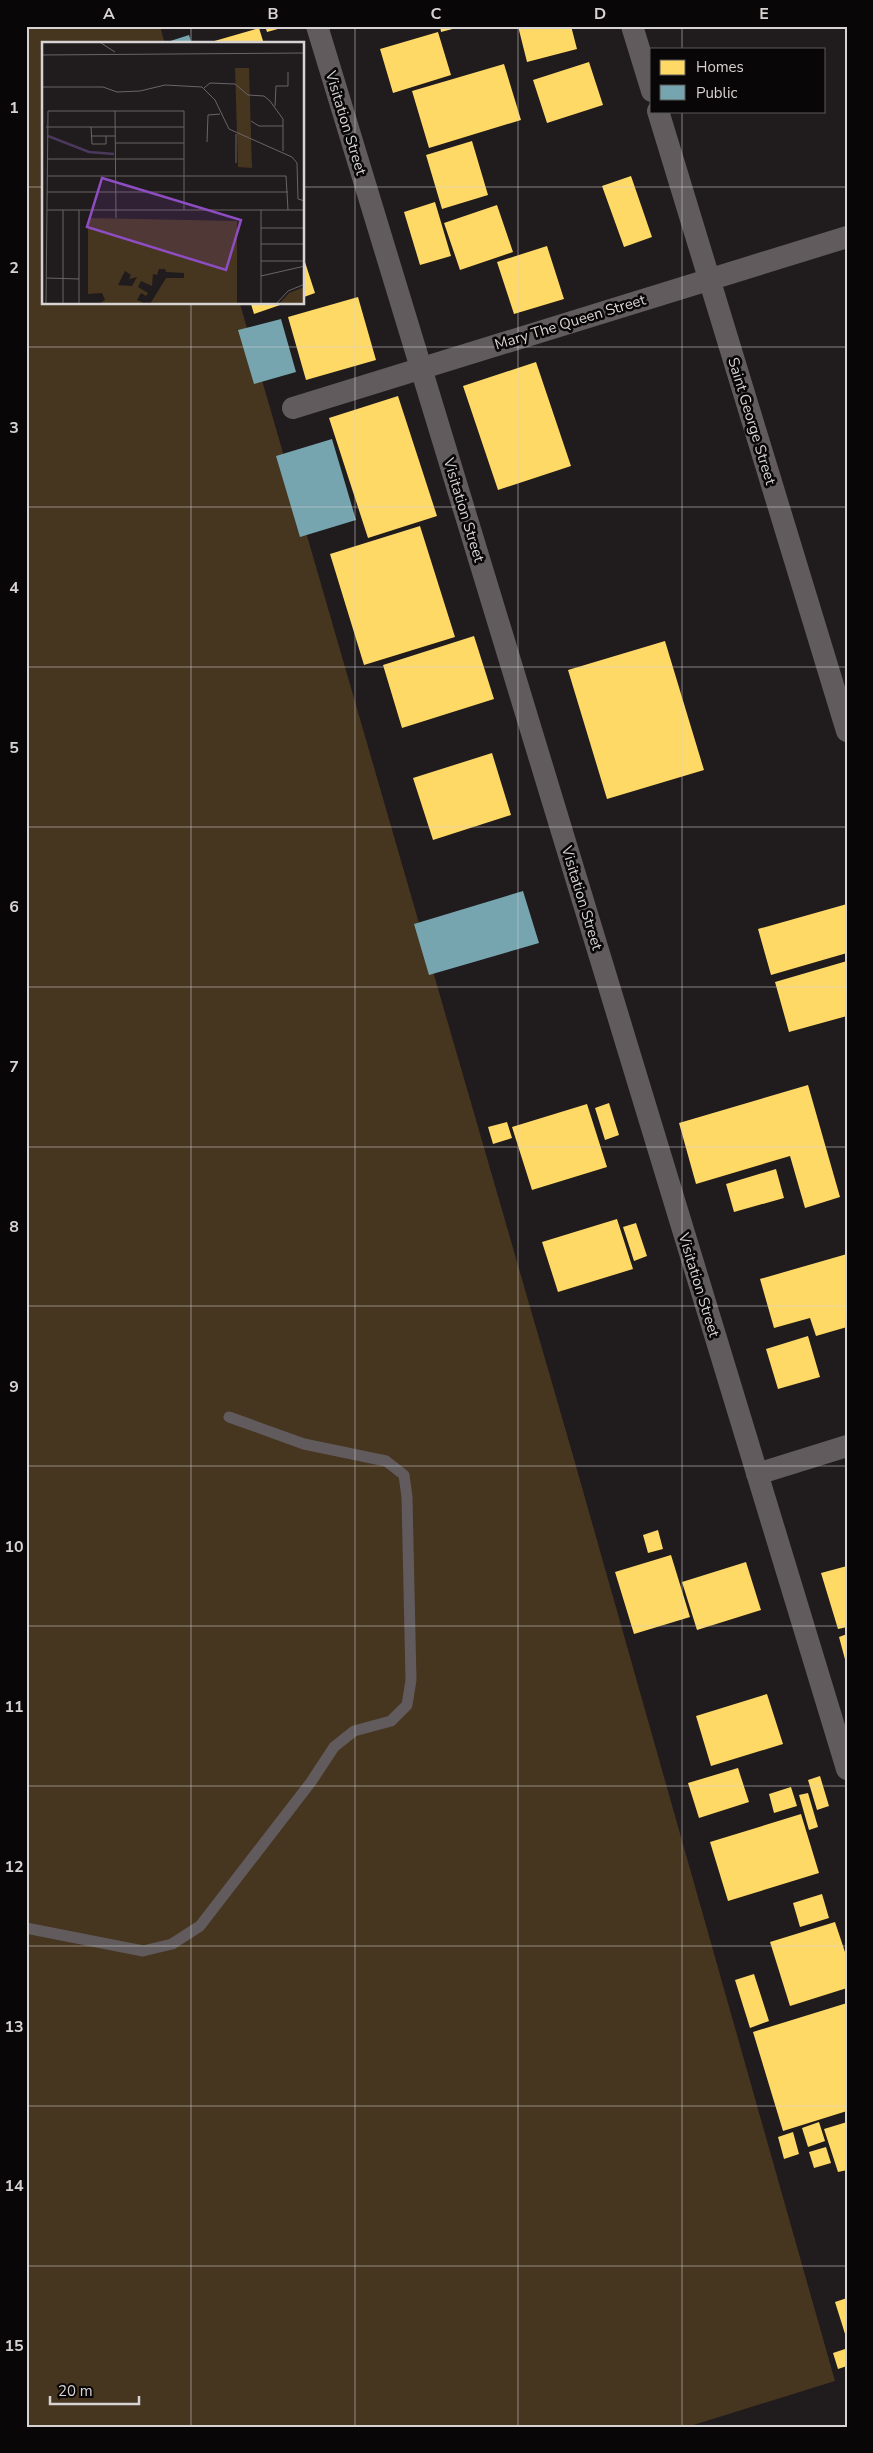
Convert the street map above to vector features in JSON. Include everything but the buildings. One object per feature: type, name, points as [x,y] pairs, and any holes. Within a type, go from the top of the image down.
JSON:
[{"type":"street","name":"Visitation Street","points":[[316,26],[847,1770]]},
{"type":"street","points":[[632,26],[650,84]]},
{"type":"street","name":"Saint George Street","points":[[658,112],[847,730]]},
{"type":"street","name":"Mary The Queen Street","points":[[293,408],[847,237]]},
{"type":"street","points":[[757,1474],[847,1446]]},
{"type":"lane","points":[[26,1928],[143,1951],[172,1944],[200,1926],[310,1782],[334,1747],[354,1731],[391,1721],[407,1705],[411,1680],[407,1497],[404,1476],[386,1461],[304,1444],[228,1417]]},
{"type":"shaded area","points":[[26,26],[160,26],[164,42],[42,42],[42,305],[240,305],[572,1452],[835,2381],[687,2427],[26,2427]]}]
